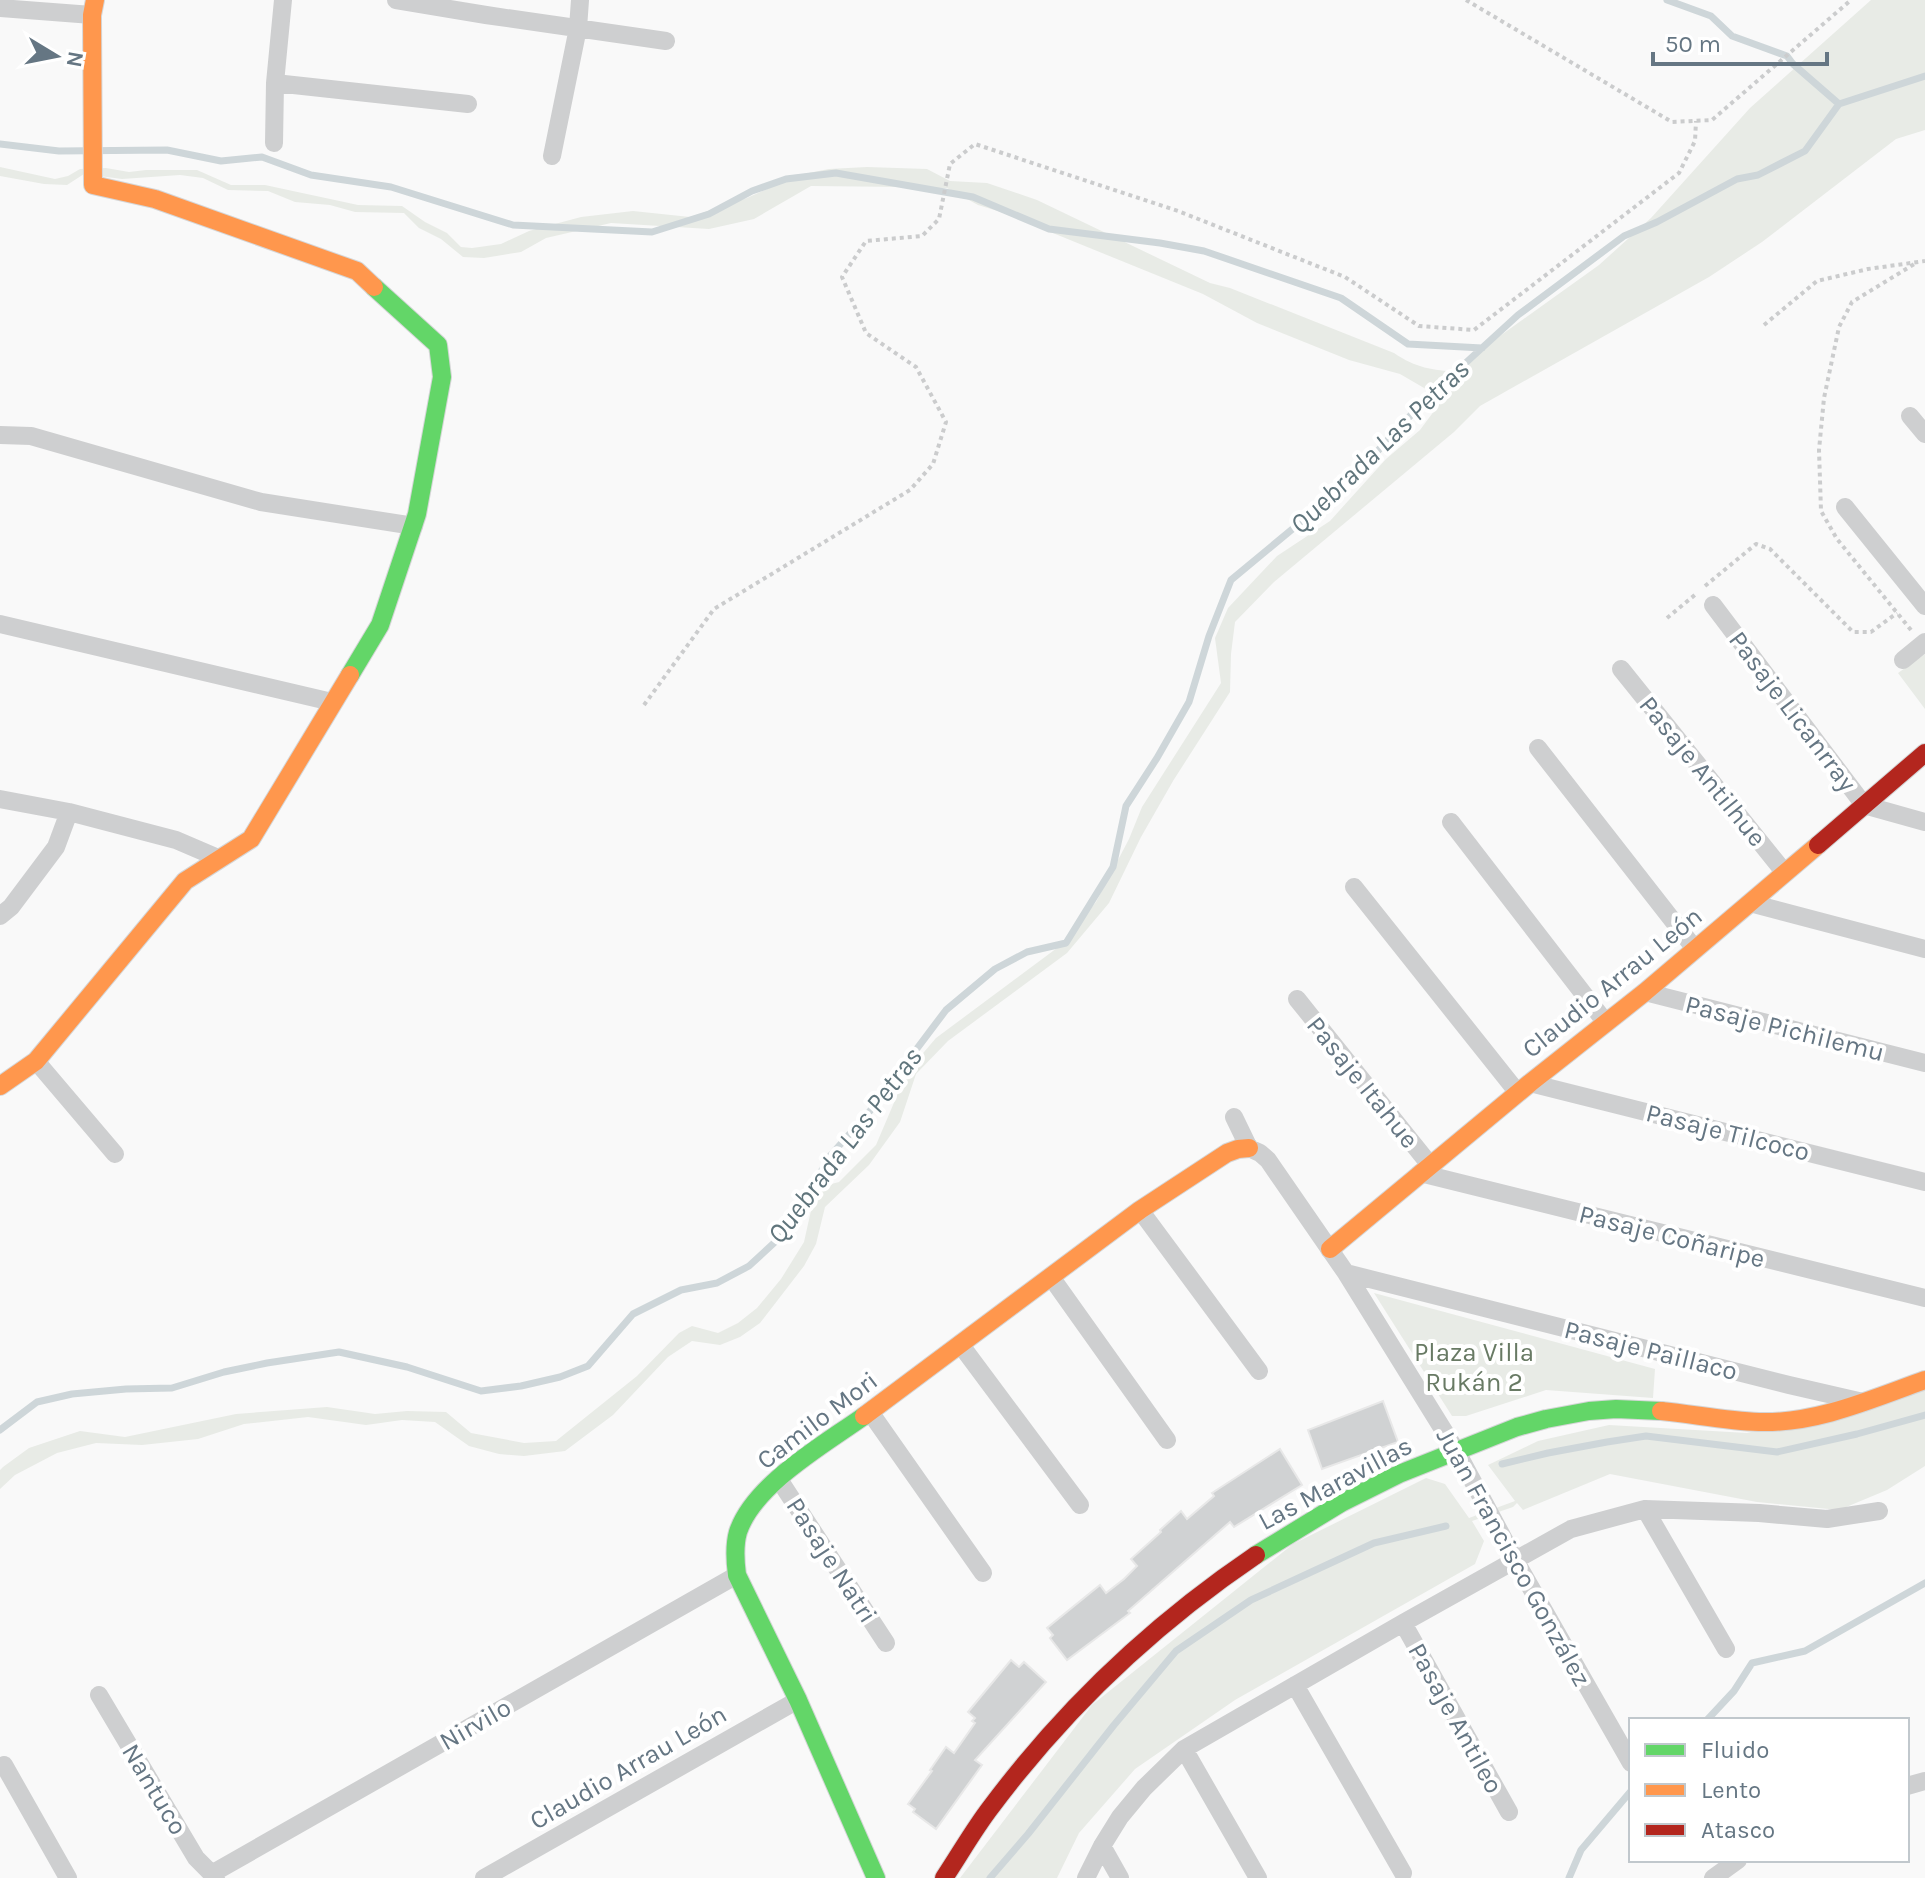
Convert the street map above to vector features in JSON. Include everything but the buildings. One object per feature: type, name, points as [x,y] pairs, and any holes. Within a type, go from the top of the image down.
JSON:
[{"type":"street","points":[[274,143],[275,83],[283,0]]},
{"type":"street","points":[[396,0],[666,41]]},
{"type":"street","points":[[552,156],[578,28],[580,0]]},
{"type":"street","points":[[0,8],[93,7],[93,185],[155,199],[357,271],[438,345],[442,377],[414,526],[380,625],[251,839],[185,881],[36,1061],[0,1086]]},
{"type":"street","points":[[275,83],[468,104]]},
{"type":"street","points":[[1910,416],[1925,434]]},
{"type":"street","points":[[0,435],[31,436],[261,502],[414,526]]},
{"type":"street","points":[[1845,507],[1925,606]]},
{"type":"street","name":"Pasaje Licanrray","points":[[1713,605],[1864,805],[1925,822]]},
{"type":"street","points":[[0,624],[332,702]]},
{"type":"street","points":[[1903,660],[1924,643]]},
{"type":"street","name":"Pasaje Antilhue","points":[[1621,669],[1785,873]]},
{"type":"street","points":[[1538,748],[1695,949]]},
{"type":"street","name":"Claudio Arrau León","points":[[1330,1249],[1645,992],[1925,753]]},
{"type":"street","points":[[0,799],[69,812],[176,840],[218,858]]},
{"type":"street","points":[[0,916],[11,907],[56,847],[69,812]]},
{"type":"street","points":[[1451,822],[1606,1023]]},
{"type":"street","points":[[1354,887],[1524,1088]]},
{"type":"street","points":[[1750,903],[1925,949]]},
{"type":"street","name":"Pasaje Pichilemu","points":[[1645,992],[1925,1063]]},
{"type":"street","name":"Pasaje Itahue","points":[[1297,999],[1425,1169]]},
{"type":"street","points":[[36,1061],[115,1154]]},
{"type":"street","name":"Pasaje Tilcoco","points":[[1524,1088],[1925,1182]]},
{"type":"street","name":"Juan Francisco González","points":[[1234,1117],[1249,1148],[1268,1160],[1346,1273],[1457,1452],[1629,1760]]},
{"type":"street","name":"Camilo Mori","points":[[876,1878],[798,1700],[737,1575],[734,1555],[738,1527],[778,1478],[1140,1210],[1227,1153],[1249,1148]]},
{"type":"street","name":"Pasaje Coñaripe","points":[[1425,1169],[1925,1298]]},
{"type":"street","points":[[1140,1210],[1259,1371]]},
{"type":"street","name":"Pasaje Paillaco","points":[[1346,1273],[1863,1402]]},
{"type":"street","points":[[1051,1277],[1167,1440]]},
{"type":"street","points":[[960,1344],[1080,1505]]},
{"type":"street","name":"Las Maravillas","points":[[944,1878],[991,1807],[1026,1762],[1104,1678],[1146,1639],[1240,1565],[1292,1532],[1400,1473],[1518,1426],[1598,1410],[1646,1409],[1765,1423],[1800,1419],[1863,1402],[1925,1380]]},
{"type":"street","points":[[870,1412],[983,1573]]},
{"type":"street","name":"Pasaje Natri","points":[[778,1478],[886,1643]]},
{"type":"street","points":[[1645,1509],[1726,1649]]},
{"type":"street","points":[[1086,1878],[1120,1817],[1184,1749],[1571,1529],[1645,1509],[1827,1519],[1879,1511]]},
{"type":"street","name":"Nirvilo","points":[[214,1876],[737,1575]]},
{"type":"street","name":"Pasaje Antileo","points":[[1403,1623],[1509,1812]]},
{"type":"street","points":[[1295,1685],[1403,1873]]},
{"type":"street","name":"Nantuco","points":[[99,1695],[196,1858],[214,1876]]},
{"type":"street","name":"Claudio Arrau León","points":[[484,1878],[798,1700]]},
{"type":"street","points":[[1184,1749],[1258,1878]]},
{"type":"street","points":[[4,1765],[68,1878]]},
{"type":"street","points":[[1102,1846],[1120,1878]]},
{"type":"street","points":[[1713,1878],[1735,1862]]},
{"type":"path","points":[[1466,0],[1672,122],[1712,120],[1851,0]]},
{"type":"path","points":[[644,705],[714,609],[910,490],[933,464],[946,422],[916,367],[866,333],[842,277],[866,241],[922,236],[939,219],[950,164],[975,144],[1178,211],[1345,277],[1419,326],[1474,330],[1679,173],[1695,141],[1696,121]]},
{"type":"path","points":[[1764,325],[1817,281],[1868,269],[1925,261]]},
{"type":"path","points":[[1916,263],[1852,302],[1839,327],[1824,398],[1819,450],[1821,511],[1837,539],[1924,643]]},
{"type":"path","points":[[1667,618],[1756,544],[1770,549],[1853,632],[1871,632],[1897,613]]},
{"type":"green space","points":[[1871,0],[1925,0],[1925,130],[1896,139],[1762,242],[1709,277],[1480,406],[1454,432],[1274,582],[1235,622],[1230,692],[1173,781],[1109,903],[1067,953],[948,1041],[916,1074],[900,1122],[869,1165],[825,1207],[816,1244],[804,1266],[760,1323],[740,1337],[720,1345],[692,1341],[668,1357],[613,1415],[565,1451],[524,1456],[499,1454],[469,1446],[435,1422],[402,1420],[366,1425],[308,1417],[244,1424],[198,1439],[142,1445],[96,1443],[57,1453],[15,1475],[0,1489],[0,1470],[29,1448],[80,1431],[125,1437],[236,1414],[327,1407],[375,1414],[446,1412],[471,1433],[524,1443],[556,1441],[637,1376],[679,1333],[692,1326],[718,1333],[738,1323],[757,1308],[781,1279],[804,1242],[816,1188],[839,1182],[876,1145],[907,1072],[936,1038],[1057,948],[1096,902],[1142,807],[1221,683],[1215,638],[1228,608],[1277,556],[1330,521],[1386,459],[1420,430],[1443,399],[1400,374],[1349,360],[1257,323],[1203,294],[978,205],[947,188],[811,186],[754,219],[709,229],[611,223],[546,238],[521,252],[484,258],[463,257],[441,239],[419,228],[404,213],[355,212],[330,205],[295,202],[268,191],[228,190],[203,178],[180,175],[122,179],[84,174],[67,185],[44,184],[0,176],[0,167],[55,179],[80,169],[106,168],[129,172],[197,170],[231,185],[265,185],[358,205],[402,206],[447,233],[461,247],[472,248],[501,244],[529,231],[581,217],[633,211],[690,217],[747,198],[798,175],[829,169],[927,169],[950,181],[987,183],[1037,200],[1210,283],[1230,288],[1417,365],[1458,372],[1497,338],[1599,265],[1651,218],[1750,108]]},
{"type":"green space","points":[[1925,654],[1925,709],[1898,673]]},
{"type":"green space","name":"Plaza Villa Rukán 2","points":[[1374,1293],[1655,1369],[1653,1398],[1546,1390],[1466,1416],[1452,1416]]},
{"type":"green space","points":[[1925,1390],[1925,1466],[1887,1490],[1839,1510],[1757,1502],[1610,1474],[1523,1510],[1517,1503],[1472,1521],[1484,1541],[1475,1564],[1235,1700],[1135,1769],[1079,1833],[1057,1878],[960,1878],[1092,1705],[1293,1544],[1426,1478],[1445,1484],[1469,1518],[1515,1501],[1488,1465],[1538,1441],[1609,1425],[1747,1433]]},
{"type":"waterway","points":[[1667,0],[1711,16],[1732,36],[1787,56],[1839,104]]},
{"type":"waterway","name":"Quebrada Las Petras","points":[[0,1430],[37,1402],[72,1394],[172,1388],[224,1372],[339,1352],[407,1367],[481,1391],[521,1386],[560,1377],[588,1366],[633,1314],[681,1290],[717,1283],[749,1266],[787,1231],[830,1156],[870,1111],[946,1010],[995,969],[1027,952],[1066,943],[1113,867],[1126,806],[1189,702],[1209,636],[1231,580],[1348,483],[1424,401],[1518,315],[1624,236],[1737,179],[1758,175],[1805,151],[1839,104],[1925,76]]},
{"type":"waterway","points":[[0,144],[59,151],[167,150],[221,161],[262,157],[311,175],[391,187],[513,225],[652,232],[709,214],[752,191],[786,179],[836,173],[973,197],[1049,229],[1204,251],[1341,298],[1408,344],[1482,348]]},
{"type":"waterway","points":[[1502,1464],[1646,1436],[1777,1452],[1925,1415]]},
{"type":"waterway","points":[[990,1878],[1176,1651],[1251,1600],[1374,1543],[1446,1526]]},
{"type":"waterway","points":[[1709,1718],[1734,1691],[1752,1663],[1805,1651],[1925,1583]]},
{"type":"waterway","points":[[1569,1878],[1581,1850],[1629,1793]]},
{"type":"traffic: fast","points":[[350,675],[380,625],[417,514],[442,377],[438,345],[374,287]]},
{"type":"traffic: fast","points":[[1256,1555],[1341,1503],[1399,1474],[1517,1427],[1589,1411],[1661,1411]]},
{"type":"traffic: fast","points":[[864,1416],[792,1466],[759,1498],[746,1514],[738,1532],[735,1558],[737,1575],[798,1700],[876,1878]]},
{"type":"traffic: slow","points":[[95,0],[92,15],[93,185],[155,199],[357,271],[374,287]]},
{"type":"traffic: slow","points":[[0,1086],[36,1061],[185,881],[251,839],[350,675]]},
{"type":"traffic: slow","points":[[1330,1249],[1645,992],[1818,845]]},
{"type":"traffic: slow","points":[[864,1416],[1140,1210],[1227,1153],[1249,1148]]},
{"type":"traffic: slow","points":[[1661,1411],[1780,1422],[1844,1409],[1925,1380]]},
{"type":"traffic: jam","points":[[1818,845],[1925,753]]},
{"type":"traffic: jam","points":[[944,1878],[991,1807],[1080,1702],[1147,1639],[1256,1555]]}]
